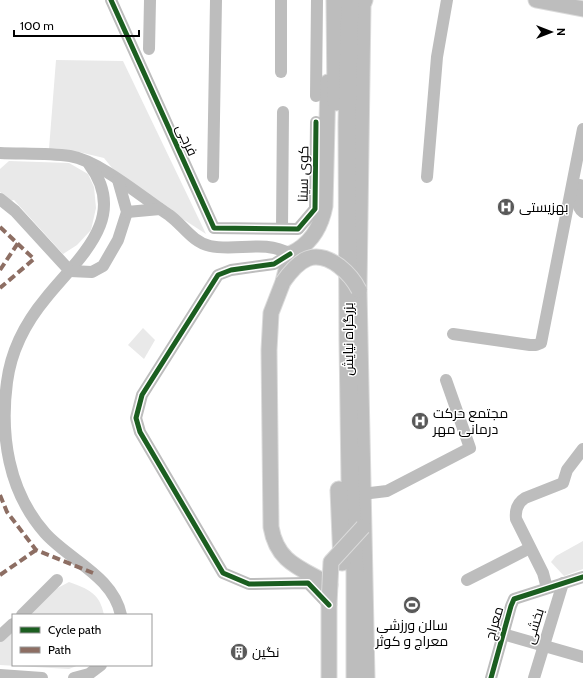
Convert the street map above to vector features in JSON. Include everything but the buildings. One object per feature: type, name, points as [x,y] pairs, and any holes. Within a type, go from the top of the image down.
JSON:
[{"type":"highway","name":"بزرگراه نیایش","points":[[335,0],[339,326],[338,480],[343,574],[343,678]]},
{"type":"highway","name":"بزرگراه نیایش","points":[[350,0],[347,123],[348,333],[355,678]]},
{"type":"main road","points":[[365,0],[363,5],[359,290],[362,494],[367,678]]},
{"type":"main road","points":[[536,0],[583,9]]},
{"type":"main road","points":[[330,585],[285,558],[274,542],[271,527],[269,350],[271,312],[283,282],[290,254],[300,250],[312,237],[323,220],[325,206],[329,40],[335,20]]},
{"type":"main road","points":[[283,282],[293,267],[307,259],[319,256],[330,260],[343,269],[354,280],[359,290]]},
{"type":"main road","points":[[329,678],[329,605],[331,562],[363,528]]},
{"type":"street","name":"فرجی","points":[[111,0],[214,228],[282,228]]},
{"type":"street","points":[[149,49],[150,0]]},
{"type":"street","points":[[214,177],[216,0]]},
{"type":"street","points":[[281,0],[281,72]]},
{"type":"street","points":[[316,96],[317,0]]},
{"type":"street","points":[[428,176],[437,64],[447,0]]},
{"type":"street","points":[[282,228],[283,112]]},
{"type":"street","name":"کوی سینا","points":[[282,228],[298,229],[315,209],[316,122]]},
{"type":"street","points":[[453,334],[530,345],[541,343],[583,129]]},
{"type":"street","points":[[0,153],[70,156],[87,161],[160,209],[196,240],[210,246],[279,248],[290,254],[274,264],[231,270],[218,275],[142,395],[136,418],[140,432],[224,572],[249,584],[308,583],[329,605]]},
{"type":"street","points":[[87,161],[97,175],[103,191],[104,208],[100,224],[93,240],[70,271],[46,298],[26,326],[20,338],[15,350],[7,380],[1,423],[13,480],[25,504],[45,533],[93,573],[114,595],[121,614]]},
{"type":"street","points":[[583,168],[577,198],[580,210],[583,212]]},
{"type":"street","points":[[1,202],[15,211],[70,271],[92,272],[104,266],[118,240],[127,212],[118,180]]},
{"type":"street","points":[[127,212],[160,209]]},
{"type":"street","points":[[362,494],[387,491],[470,448],[446,380]]},
{"type":"street","points":[[547,588],[543,574],[516,519],[516,507],[525,498],[563,483],[567,470],[583,449]]},
{"type":"street","points":[[467,580],[530,548]]},
{"type":"street","name":"معراج","points":[[491,678],[514,599],[583,577]]},
{"type":"street","points":[[23,614],[56,580]]},
{"type":"street","name":"بخشی","points":[[534,678],[563,583]]},
{"type":"street","points":[[0,636],[12,625]]},
{"type":"street","points":[[503,634],[583,657]]},
{"type":"street","points":[[74,678],[89,674],[99,666]]},
{"type":"street","points":[[0,675],[42,678]]},
{"type":"shaded area","points":[[56,60],[123,61],[206,234],[121,179],[104,158],[79,152],[49,149]]},
{"type":"shaded area","points":[[9,161],[69,163],[88,174],[94,187],[96,208],[91,230],[77,245],[63,254],[14,200],[10,201],[0,192],[0,169]]},
{"type":"shaded area","points":[[143,328],[155,340],[144,359],[128,345]]},
{"type":"shaded area","points":[[583,541],[583,569],[564,576],[551,562],[556,556]]},
{"type":"shaded area","points":[[69,582],[82,587],[96,597],[100,602],[104,614],[29,614],[52,591]]},
{"type":"shaded area","points":[[12,632],[12,666],[0,665],[0,642]]},
{"type":"shaded area","points":[[17,666],[76,666],[69,669]]},
{"type":"marked path","points":[[0,227],[34,259],[0,288]]},
{"type":"marked path","points":[[0,270],[18,243]]},
{"type":"marked path","points":[[0,495],[7,512],[36,550],[93,573]]},
{"type":"marked path","points":[[0,575],[36,550]]},
{"type":"cycle path","points":[[111,0],[214,228],[298,229],[315,209],[316,122]]},
{"type":"cycle path","points":[[290,254],[274,264],[231,270],[218,275],[142,395],[136,418],[140,432],[223,573],[249,584],[308,583],[329,605]]},
{"type":"cycle path","points":[[491,678],[514,599],[583,577]]},
{"type":"place","name":"بهزیستی","points":[[506,207]]},
{"type":"place","name":"مجتمع حرکت درمانی مهر","points":[[420,421]]},
{"type":"place","name":"سالن ورزشی معراج و کوثر","points":[[412,605]]},
{"type":"place","name":"نگین","points":[[239,652]]}]
